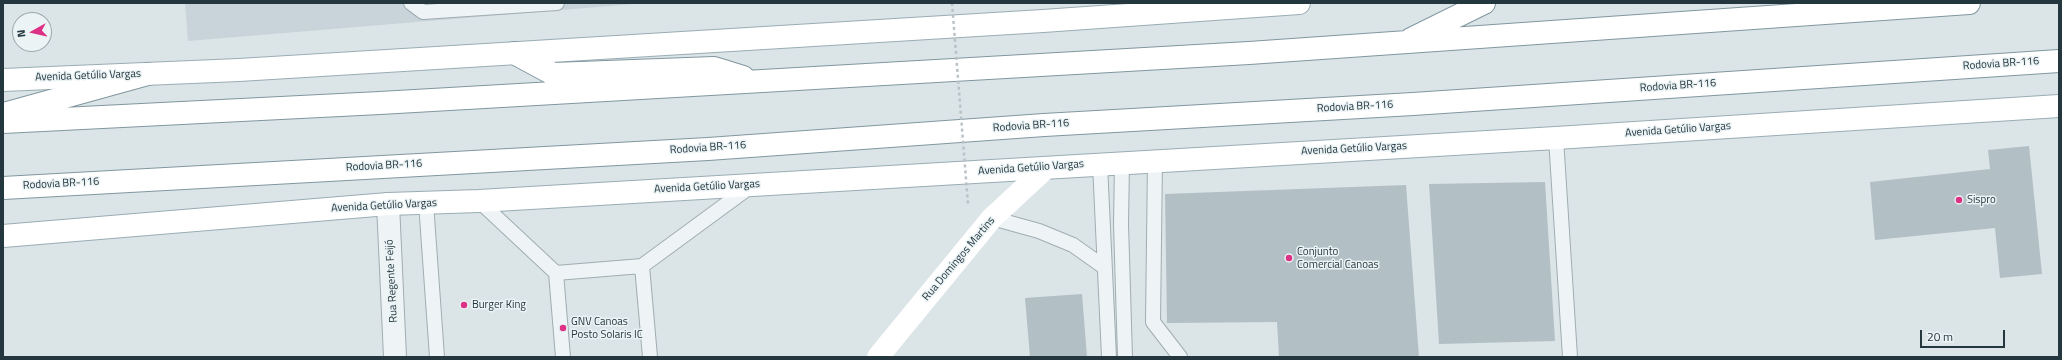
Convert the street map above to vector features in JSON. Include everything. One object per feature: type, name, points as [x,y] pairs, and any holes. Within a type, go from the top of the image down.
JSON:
[{"type":"main road","name":"Avenida Getúlio Vargas","points":[[3,80],[148,74],[514,53],[1043,21],[1299,3]]},
{"type":"main road","points":[[1403,44],[1484,3]]},
{"type":"main road","points":[[3,122],[760,82],[1403,44],[1970,3]]},
{"type":"main road","points":[[514,53],[553,74],[714,68],[760,82]]},
{"type":"main road","name":"Rodovia BR-116","points":[[3,188],[700,149],[1036,125],[1413,104],[2059,61]]},
{"type":"main road","points":[[3,114],[148,74]]},
{"type":"main road","name":"Avenida Getúlio Vargas","points":[[3,236],[388,204],[479,201],[1046,168],[1122,162],[1556,138],[2059,106]]},
{"type":"main road","name":"Rua Domingos Martins","points":[[878,357],[992,218],[1046,168]]},
{"type":"street","name":"Rua Regente Feijó","points":[[388,204],[395,357]]},
{"type":"lane","points":[[411,3],[423,12],[557,3]]},
{"type":"lane","points":[[1556,138],[1570,357]]},
{"type":"lane","points":[[1155,161],[1153,322],[1180,357]]},
{"type":"lane","points":[[1122,162],[1121,224],[1125,357]]},
{"type":"lane","points":[[1100,164],[1109,357]]},
{"type":"lane","points":[[556,274],[642,266],[753,185]]},
{"type":"lane","points":[[479,201],[556,274],[563,357]]},
{"type":"lane","points":[[426,203],[437,357]]},
{"type":"lane","points":[[992,218],[1073,244],[1104,267]]},
{"type":"lane","points":[[642,266],[650,357]]},
{"type":"path","points":[[952,3],[968,204]]},
{"type":"shaded area","points":[[185,3],[646,3],[188,41]]},
{"type":"building","points":[[2029,146],[2042,274],[2000,278],[1995,228],[1875,240],[1870,182],[1990,169],[1988,150]]},
{"type":"building","points":[[1545,182],[1555,341],[1439,344],[1429,184]]},
{"type":"building","name":"Conjunto Comercial Canoas","points":[[1406,185],[1419,357],[1279,357],[1277,322],[1167,323],[1165,194]]},
{"type":"building","points":[[1082,294],[1087,357],[1030,357],[1025,298]]},
{"type":"place","name":"Sispro","points":[[1959,200]]},
{"type":"place","name":"Conjunto Comercial Canoas","points":[[1289,258]]},
{"type":"place","name":"Burger King","points":[[464,305]]},
{"type":"place","name":"GNV Canoas Posto Solaris IC","points":[[563,328]]}]
